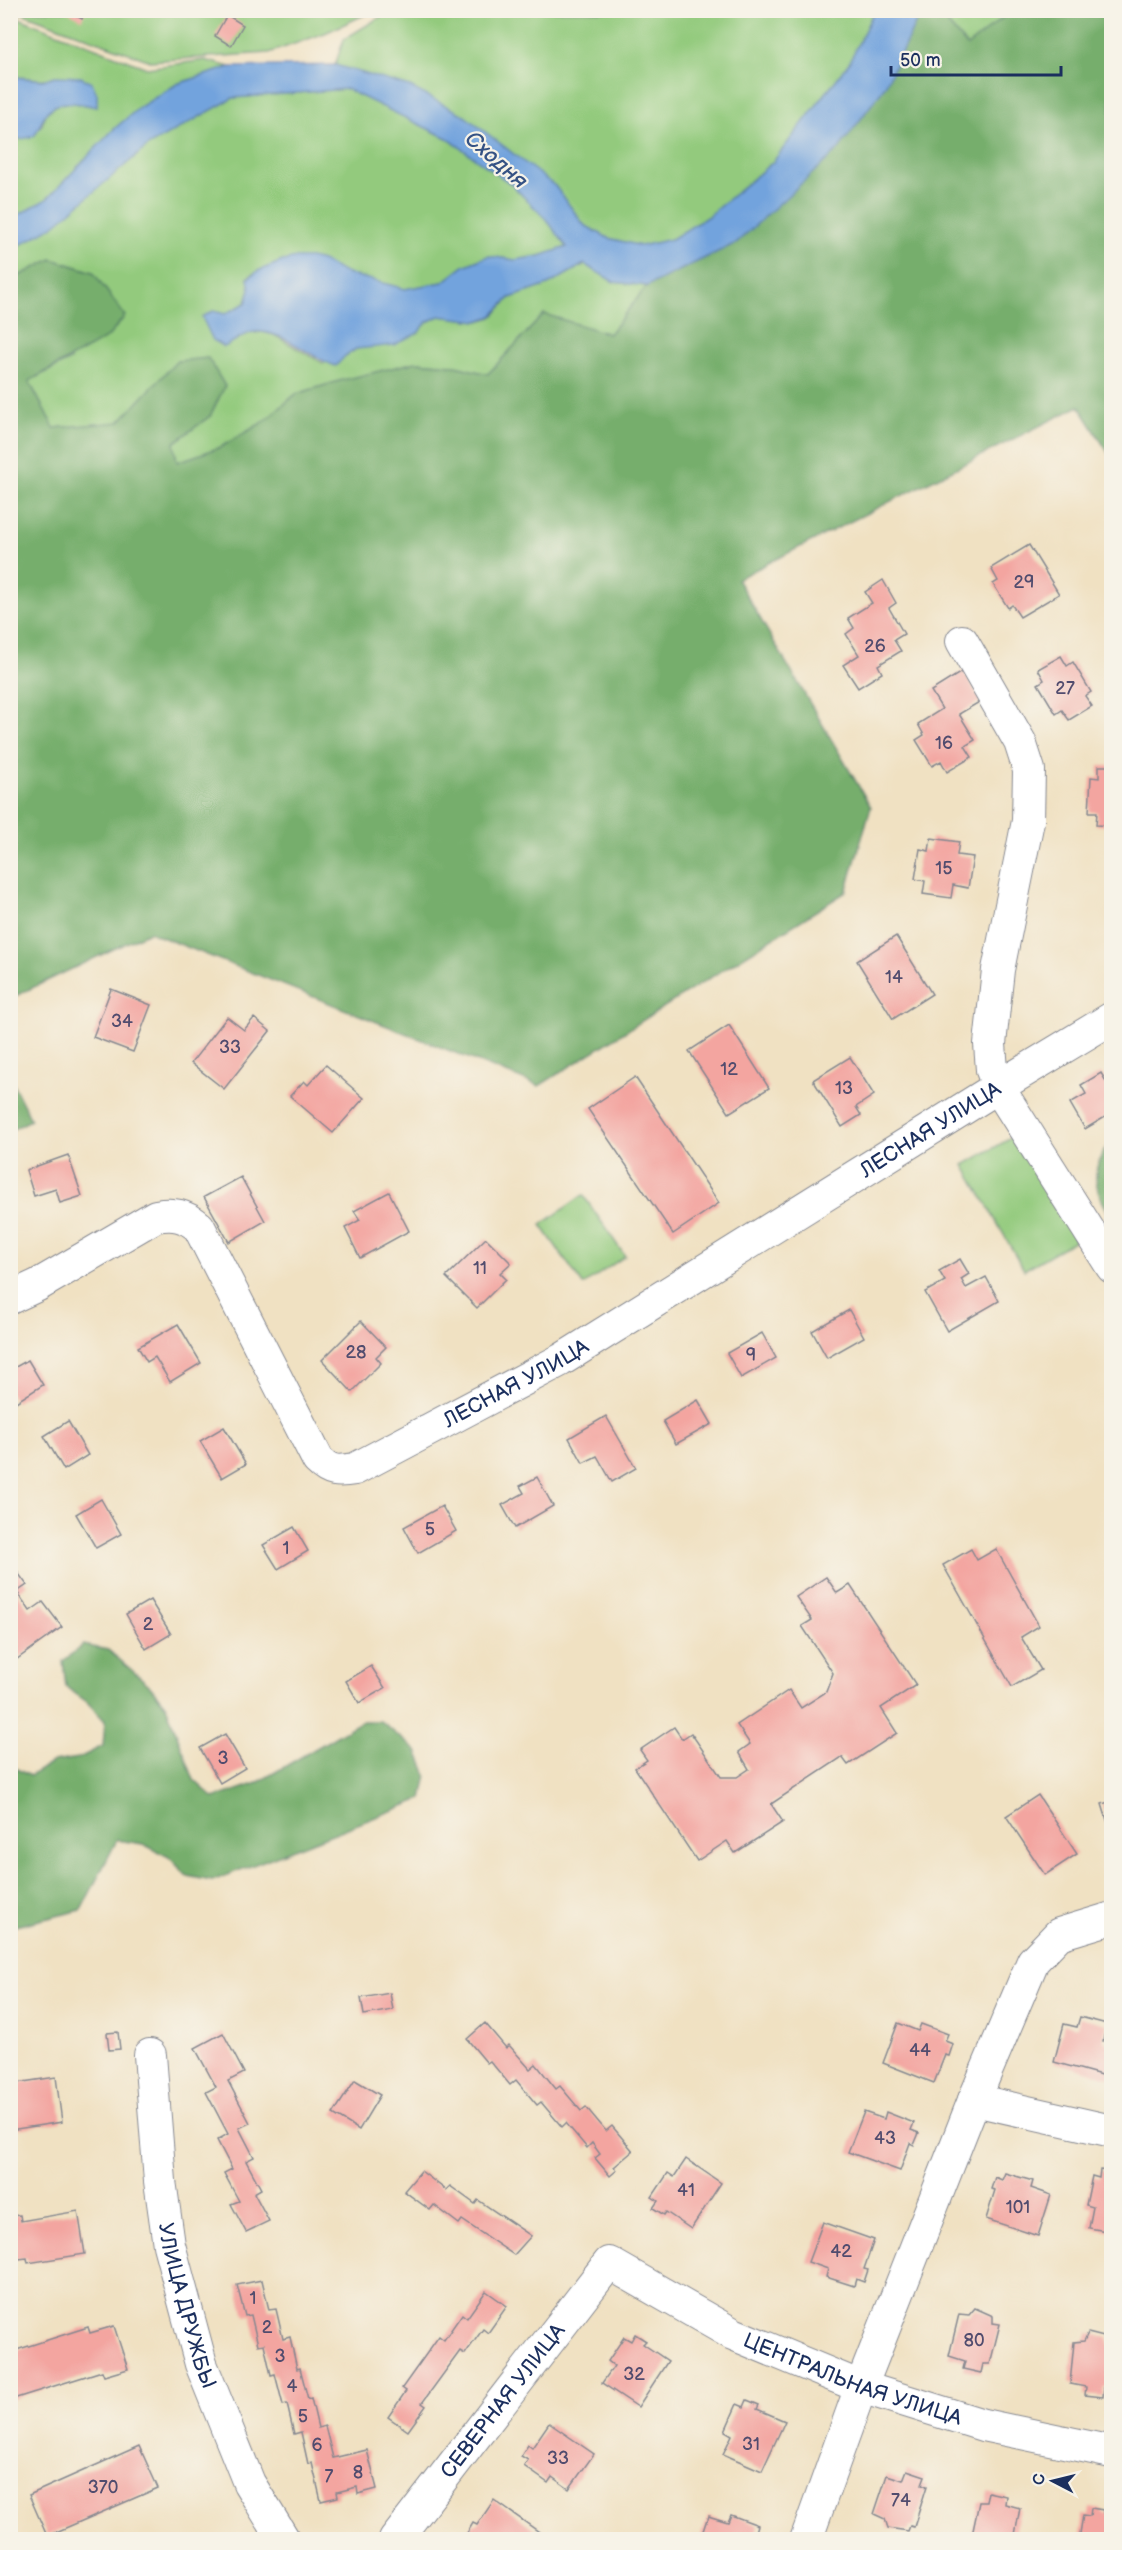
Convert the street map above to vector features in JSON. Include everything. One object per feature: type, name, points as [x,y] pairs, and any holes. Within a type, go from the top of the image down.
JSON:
[{"type":"street","points":[[962,641],[1020,742],[1029,770],[1028,821],[998,970],[990,1044],[992,1070],[998,1087],[1112,1267]]},
{"type":"street","name":"ЛЕСНАЯ УЛИЦА","points":[[10,1298],[38,1285],[156,1216],[168,1214],[190,1219],[199,1227],[318,1460],[328,1470],[341,1472],[355,1469],[561,1360],[1112,1018]]},
{"type":"street","points":[[806,2540],[861,2387],[974,2100],[1033,1961],[1059,1934],[1112,1918]]},
{"type":"street","name":"УЛИЦА ДРУЖБЫ","points":[[150,2055],[160,2181],[170,2245],[198,2353],[249,2482],[284,2540]]},
{"type":"street","points":[[974,2100],[1112,2131]]},
{"type":"street","name":"ЦЕНТРАЛЬНАЯ УЛИЦА","points":[[609,2263],[734,2334],[861,2387],[983,2425],[1112,2452]]},
{"type":"street","name":"СЕВЕРНАЯ УЛИЦА","points":[[395,2540],[609,2263]]},
{"type":"green space","points":[[16,11],[373,11],[325,33],[269,53],[150,61]]},
{"type":"green space","points":[[383,11],[874,11],[849,63],[773,162],[707,217],[672,239],[641,246],[608,238],[584,225],[555,186],[410,87],[335,65],[344,39],[382,16]]},
{"type":"green space","points":[[921,11],[950,11],[948,24],[967,46],[1011,11],[1111,11],[1111,457],[1079,406],[737,579],[871,807],[846,892],[539,1086],[149,932],[11,998],[11,280],[52,259],[93,272],[125,316],[108,337],[29,381],[54,428],[119,422],[177,361],[208,358],[225,386],[210,416],[174,443],[177,462],[221,447],[265,421],[296,394],[339,381],[416,362],[451,365],[488,374],[544,314],[609,334],[647,286],[736,243],[885,86]]},
{"type":"green space","points":[[950,11],[1011,11],[967,47],[948,24]]},
{"type":"green space","points":[[11,15],[147,68],[205,60],[230,67],[177,84],[140,107],[114,129],[47,199],[11,219],[10,138],[22,139],[42,125],[46,113],[57,105],[70,102],[97,107],[92,83],[79,78],[15,77],[11,80]]},
{"type":"green space","points":[[347,89],[447,138],[511,184],[547,220],[567,247],[540,256],[515,260],[488,256],[464,266],[443,282],[405,289],[345,273],[322,261],[310,258],[283,261],[248,277],[250,290],[246,303],[225,314],[213,311],[203,317],[213,340],[235,341],[247,334],[262,332],[274,335],[323,363],[345,356],[356,349],[418,333],[427,322],[440,316],[478,321],[492,317],[510,298],[548,285],[585,264],[614,282],[647,286],[609,334],[544,314],[488,374],[451,365],[416,362],[296,394],[265,421],[221,447],[177,463],[174,443],[210,416],[54,428],[29,381],[70,360],[93,272],[52,259],[11,280],[11,250],[52,227],[149,145],[233,98]]},
{"type":"green space","points":[[11,1080],[31,1120],[10,1130]]},
{"type":"green space","points":[[1016,1135],[1076,1240],[1024,1270],[964,1165]]},
{"type":"green space","points":[[1111,1142],[1111,1216],[1100,1197],[1096,1178],[1099,1160]]},
{"type":"green space","points":[[583,1195],[625,1256],[583,1285],[541,1225]]},
{"type":"green space","points":[[83,1645],[108,1650],[148,1684],[166,1706],[194,1780],[214,1798],[257,1783],[362,1721],[380,1721],[417,1751],[427,1775],[422,1799],[212,1881],[187,1876],[169,1857],[143,1844],[117,1840],[81,1910],[11,1927],[11,1766],[30,1776],[53,1762],[79,1758],[103,1746],[105,1721],[87,1702],[66,1687],[63,1661]]},
{"type":"water","name":"Сходня","points":[[874,11],[921,11],[885,86],[838,150],[736,243],[647,286],[614,282],[584,264],[548,285],[510,298],[492,316],[478,321],[439,316],[427,322],[418,333],[394,345],[356,349],[336,366],[271,334],[249,333],[224,347],[213,340],[202,317],[213,311],[225,314],[246,303],[250,290],[248,278],[258,271],[283,261],[310,258],[322,261],[345,273],[405,289],[443,282],[464,266],[488,256],[515,260],[540,256],[567,247],[547,220],[511,184],[447,138],[346,89],[233,98],[149,145],[52,227],[11,250],[11,219],[47,199],[114,129],[140,107],[177,84],[230,67],[335,65],[410,87],[462,114],[555,186],[584,225],[608,238],[641,246],[672,239],[707,217],[773,162],[849,63]]},
{"type":"water","points":[[55,76],[81,77],[92,83],[97,94],[97,107],[77,103],[58,104],[45,114],[34,136],[22,139],[11,138],[11,80],[15,77],[43,80]]},
{"type":"building","points":[[64,10],[86,10],[82,19]]},
{"type":"building","points":[[227,15],[243,25],[231,46],[215,36]]},
{"type":"building","points":[[1029,545],[1059,594],[1020,617],[1012,605],[1008,608],[993,584],[998,581],[991,568]]},
{"type":"building","points":[[883,580],[896,603],[889,608],[904,634],[894,640],[901,651],[878,665],[882,673],[858,688],[843,665],[859,655],[846,634],[854,628],[848,618],[872,603],[865,592]]},
{"type":"building","points":[[1061,656],[1067,666],[1073,662],[1091,692],[1085,696],[1092,706],[1069,720],[1062,710],[1056,714],[1038,684],[1044,680],[1038,669]]},
{"type":"building","points":[[963,671],[981,701],[959,714],[975,740],[965,746],[972,757],[947,772],[941,761],[932,766],[916,740],[924,735],[918,724],[942,709],[931,691]]},
{"type":"building","points":[[1099,766],[1112,766],[1112,826],[1096,825],[1097,812],[1089,812],[1091,777],[1099,778]]},
{"type":"building","points":[[931,838],[959,842],[957,855],[973,857],[968,888],[953,885],[951,898],[923,894],[925,881],[915,879],[920,849],[929,851]]},
{"type":"building","points":[[896,936],[932,994],[893,1019],[857,961]]},
{"type":"building","points":[[111,989],[151,1005],[133,1052],[93,1037]]},
{"type":"building","points":[[227,1017],[244,1030],[254,1018],[270,1031],[224,1089],[191,1063]]},
{"type":"building","points":[[729,1025],[769,1088],[729,1113],[689,1051]]},
{"type":"building","points":[[850,1057],[874,1095],[856,1107],[861,1115],[842,1127],[813,1080]]},
{"type":"building","points":[[326,1065],[364,1098],[333,1133],[290,1096],[304,1081],[308,1085]]},
{"type":"building","points":[[1101,1073],[1112,1091],[1112,1113],[1085,1129],[1070,1103],[1086,1094],[1081,1085]]},
{"type":"building","points":[[635,1077],[719,1203],[673,1234],[588,1109]]},
{"type":"building","points":[[68,1155],[82,1196],[60,1203],[56,1189],[34,1196],[26,1170]]},
{"type":"building","points":[[241,1177],[265,1221],[229,1242],[204,1197]]},
{"type":"building","points":[[389,1192],[409,1231],[360,1258],[345,1228],[360,1220],[354,1211]]},
{"type":"building","points":[[486,1238],[511,1263],[500,1273],[506,1279],[477,1308],[446,1277]]},
{"type":"building","points":[[960,1259],[969,1274],[961,1279],[966,1288],[986,1277],[999,1301],[947,1331],[925,1292],[945,1281],[939,1271]]},
{"type":"building","points":[[849,1310],[864,1337],[827,1358],[812,1331]]},
{"type":"building","points":[[361,1321],[386,1347],[376,1357],[381,1363],[352,1392],[322,1360]]},
{"type":"building","points":[[178,1324],[201,1363],[170,1382],[155,1357],[147,1362],[138,1347]]},
{"type":"building","points":[[762,1333],[776,1358],[741,1378],[727,1353]]},
{"type":"building","points":[[28,1360],[43,1385],[16,1402],[10,1393],[10,1370]]},
{"type":"building","points":[[698,1400],[712,1424],[676,1444],[663,1421]]},
{"type":"building","points":[[606,1416],[636,1468],[612,1482],[597,1456],[583,1463],[569,1438]]},
{"type":"building","points":[[68,1421],[88,1455],[64,1470],[44,1436]]},
{"type":"building","points":[[224,1427],[246,1464],[222,1478],[200,1441]]},
{"type":"building","points":[[537,1477],[553,1506],[515,1528],[502,1505],[524,1493],[520,1486]]},
{"type":"building","points":[[101,1499],[121,1534],[96,1548],[76,1514]]},
{"type":"building","points":[[442,1506],[456,1531],[418,1553],[404,1527]]},
{"type":"building","points":[[294,1527],[308,1551],[278,1569],[263,1545]]},
{"type":"building","points":[[971,1549],[977,1560],[996,1549],[1039,1626],[1021,1637],[1041,1670],[1012,1687],[943,1565]]},
{"type":"building","points":[[10,1562],[27,1585],[17,1592],[30,1611],[43,1602],[62,1627],[10,1664]]},
{"type":"building","points":[[826,1577],[837,1593],[850,1585],[916,1685],[881,1708],[897,1733],[848,1765],[842,1757],[771,1804],[783,1822],[735,1853],[727,1841],[697,1861],[635,1768],[647,1760],[640,1750],[674,1727],[682,1739],[691,1733],[721,1777],[737,1777],[749,1769],[739,1752],[750,1744],[737,1725],[789,1690],[801,1708],[826,1692],[833,1673],[802,1626],[812,1620],[796,1597]]},
{"type":"building","points":[[150,1600],[171,1634],[146,1649],[126,1614]]},
{"type":"building","points":[[371,1666],[385,1688],[359,1703],[346,1681]]},
{"type":"building","points":[[225,1734],[245,1768],[220,1783],[200,1748]]},
{"type":"building","points":[[1038,1795],[1077,1854],[1045,1875],[1006,1816]]},
{"type":"building","points":[[1112,1801],[1112,1833],[1111,1833],[1102,1804]]},
{"type":"building","points":[[390,1993],[393,2010],[364,2015],[361,1998]]},
{"type":"building","points":[[1080,2017],[1107,2024],[1103,2041],[1112,2044],[1112,2078],[1054,2062],[1064,2024],[1077,2027]]},
{"type":"building","points":[[485,2023],[506,2048],[509,2045],[530,2069],[536,2064],[556,2089],[560,2086],[581,2111],[586,2107],[606,2131],[612,2126],[633,2151],[614,2167],[617,2170],[610,2176],[595,2158],[600,2154],[592,2143],[587,2148],[566,2123],[562,2127],[541,2102],[537,2105],[516,2080],[510,2085],[467,2039]]},
{"type":"building","points":[[898,2023],[918,2031],[921,2024],[948,2034],[945,2041],[953,2044],[949,2056],[945,2055],[934,2083],[883,2063]]},
{"type":"building","points":[[118,2032],[120,2049],[109,2050],[107,2033]]},
{"type":"building","points":[[223,2033],[244,2073],[228,2081],[250,2123],[239,2128],[254,2157],[246,2161],[261,2189],[254,2193],[269,2221],[246,2232],[231,2204],[239,2201],[224,2173],[232,2169],[217,2140],[228,2134],[206,2092],[216,2087],[195,2048]]},
{"type":"building","points":[[56,2077],[62,2122],[10,2130],[10,2084]]},
{"type":"building","points":[[355,2080],[380,2095],[359,2130],[333,2114]]},
{"type":"building","points":[[864,2112],[884,2119],[886,2112],[914,2123],[911,2130],[919,2133],[914,2145],[910,2143],[900,2171],[848,2152]]},
{"type":"building","points":[[686,2159],[721,2183],[691,2229],[666,2212],[664,2215],[653,2208],[658,2201],[652,2197],[668,2173],[674,2177]]},
{"type":"building","points":[[1100,2170],[1112,2172],[1112,2232],[1089,2228],[1093,2207],[1086,2205],[1092,2176],[1099,2178]]},
{"type":"building","points":[[421,2171],[446,2190],[450,2186],[475,2204],[478,2200],[531,2236],[514,2255],[462,2220],[459,2224],[434,2205],[430,2210],[404,2191]]},
{"type":"building","points":[[1005,2173],[1033,2181],[1031,2188],[1051,2195],[1038,2236],[986,2219],[995,2190],[991,2189],[995,2177],[1002,2180]]},
{"type":"building","points":[[78,2211],[85,2254],[28,2263],[27,2258],[10,2260],[10,2216],[20,2215],[21,2221]]},
{"type":"building","points":[[823,2222],[874,2240],[864,2269],[868,2270],[864,2282],[856,2279],[854,2286],[826,2277],[828,2269],[808,2262]]},
{"type":"building","points":[[262,2280],[269,2310],[276,2309],[283,2339],[290,2337],[297,2369],[300,2368],[308,2399],[311,2398],[318,2428],[325,2426],[333,2458],[367,2450],[377,2489],[358,2494],[357,2487],[337,2492],[338,2497],[321,2501],[312,2463],[308,2464],[301,2432],[294,2434],[287,2404],[283,2405],[275,2374],[271,2375],[264,2344],[258,2345],[251,2315],[245,2316],[237,2285]]},
{"type":"building","points":[[486,2291],[507,2306],[488,2333],[483,2329],[465,2354],[460,2351],[422,2403],[426,2406],[408,2431],[388,2417],[406,2391],[402,2388],[439,2336],[444,2340],[462,2314],[467,2318]]},
{"type":"building","points":[[975,2308],[993,2316],[993,2323],[1000,2324],[990,2364],[983,2364],[981,2373],[963,2369],[965,2361],[949,2356],[959,2314],[969,2315]]},
{"type":"building","points":[[114,2326],[128,2369],[104,2376],[102,2371],[10,2400],[10,2352],[88,2327],[90,2333]]},
{"type":"building","points":[[1088,2333],[1108,2338],[1109,2345],[1112,2345],[1112,2387],[1104,2387],[1103,2397],[1085,2395],[1086,2387],[1070,2384],[1074,2342],[1084,2341]]},
{"type":"building","points":[[635,2334],[646,2341],[643,2344],[668,2361],[638,2407],[602,2383],[614,2366],[608,2361],[624,2337],[631,2341]]},
{"type":"building","points":[[747,2400],[759,2405],[757,2409],[785,2421],[762,2471],[723,2454],[732,2435],[725,2431],[737,2404],[744,2407]]},
{"type":"building","points":[[549,2423],[594,2454],[569,2489],[552,2477],[548,2483],[524,2466],[528,2460],[521,2456],[528,2445],[532,2448]]},
{"type":"building","points":[[139,2446],[158,2488],[47,2536],[29,2495]]},
{"type":"building","points":[[907,2470],[925,2476],[922,2484],[927,2486],[914,2527],[910,2526],[908,2531],[888,2528],[885,2519],[874,2514],[887,2475],[903,2480]]},
{"type":"building","points":[[988,2492],[1006,2496],[1005,2504],[1020,2508],[1014,2540],[971,2540],[979,2502],[986,2502]]},
{"type":"building","points":[[494,2500],[539,2532],[533,2540],[472,2540],[473,2538],[467,2533],[473,2523],[477,2525]]},
{"type":"building","points":[[1091,2508],[1112,2514],[1112,2540],[1079,2540],[1083,2515],[1090,2516]]},
{"type":"building","points":[[731,2515],[758,2525],[756,2532],[764,2535],[762,2540],[700,2540],[708,2516],[728,2522]]}]
